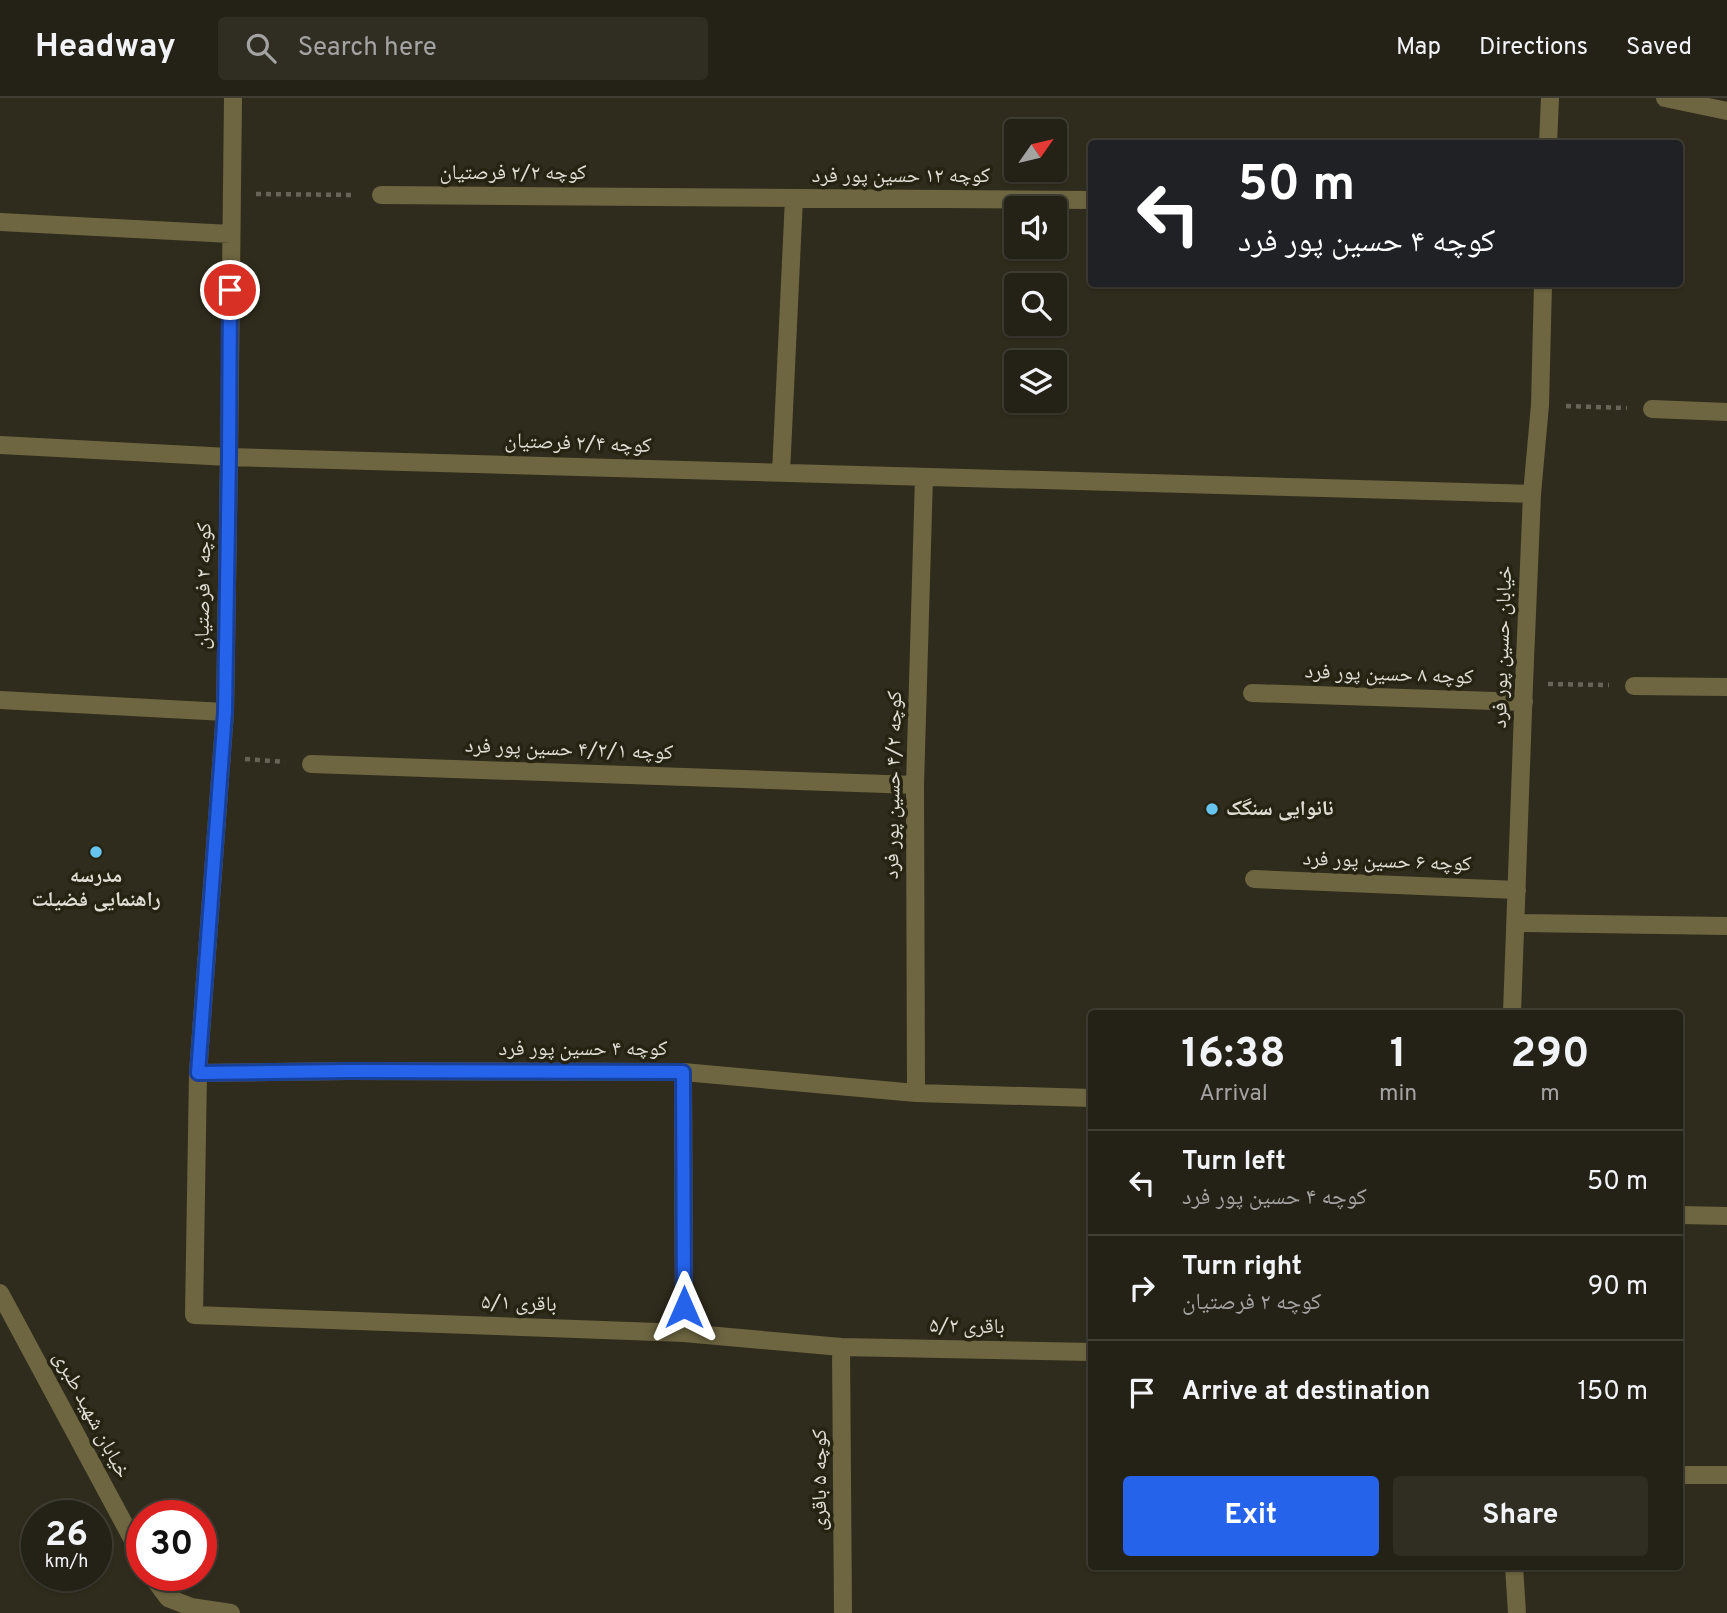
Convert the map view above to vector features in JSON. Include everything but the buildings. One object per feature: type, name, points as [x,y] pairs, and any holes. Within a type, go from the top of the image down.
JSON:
[{"type":"street","name":"کوچه ۲ فرصتیان","points":[[194,1315],[198,1073],[225,712],[233,98]]},
{"type":"street","points":[[1548,140],[1550,98]]},
{"type":"street","points":[[1665,98],[1727,111]]},
{"type":"street","name":"کوچه ۲/۲ فرصتیان","points":[[381,195],[794,198]]},
{"type":"street","points":[[781,473],[794,198]]},
{"type":"street","name":"کوچه ۱۲ حسین پور فرد","points":[[794,198],[1088,200]]},
{"type":"street","points":[[0,222],[231,234]]},
{"type":"street","name":"خیابان حسین پور فرد","points":[[1512,1010],[1532,494],[1540,405],[1543,287]]},
{"type":"street","points":[[1652,410],[1727,412]]},
{"type":"street","name":"کوچه ۲/۴ فرصتیان","points":[[0,445],[229,457],[1532,494]]},
{"type":"street","name":"کوچه ۴/۲ حسین پور فرد","points":[[916,1093],[915,785],[925,477]]},
{"type":"street","points":[[1634,686],[1727,687]]},
{"type":"street","name":"کوچه ۸ حسین پور فرد","points":[[1252,693],[1524,693]]},
{"type":"street","points":[[0,700],[225,712]]},
{"type":"street","name":"کوچه ۴/۲/۱ حسین پور فرد","points":[[311,764],[915,785]]},
{"type":"street","name":"کوچه ۶ حسین پور فرد","points":[[1254,879],[1517,890]]},
{"type":"street","points":[[1517,922],[1727,926]]},
{"type":"street","points":[[683,1072],[684,1333]]},
{"type":"street","name":"کوچه ۴ حسین پور فرد","points":[[198,1073],[683,1072],[916,1093],[1088,1098]]},
{"type":"street","points":[[1683,1215],[1727,1216]]},
{"type":"street","name":"خیابان شهید طبری","points":[[0,1293],[126,1527]]},
{"type":"street","name":"باقری ۵/۱","points":[[194,1315],[684,1333],[842,1347]]},
{"type":"street","name":"باقری ۵/۲","points":[[842,1347],[1088,1352]]},
{"type":"street","name":"کوچه ۵ باقری","points":[[842,1347],[843,1613]]},
{"type":"street","points":[[1683,1475],[1727,1475]]},
{"type":"street","points":[[1514,1570],[1517,1613]]},
{"type":"street","points":[[163,1591],[168,1598],[191,1607],[231,1613]]},
{"type":"path","points":[[232,194],[381,195]]},
{"type":"path","points":[[1540,405],[1652,410]]},
{"type":"path","points":[[1524,693],[1634,686]]},
{"type":"path","points":[[221,758],[311,764]]},
{"type":"place","name":"نانوایی سنگک","points":[[1212,809]]},
{"type":"place","name":"مدرسه راهنمایی فضیلت","points":[[96,852]]},
{"type":"route","points":[[230,290],[225,712],[198,1073],[683,1072],[684,1307]]}]
